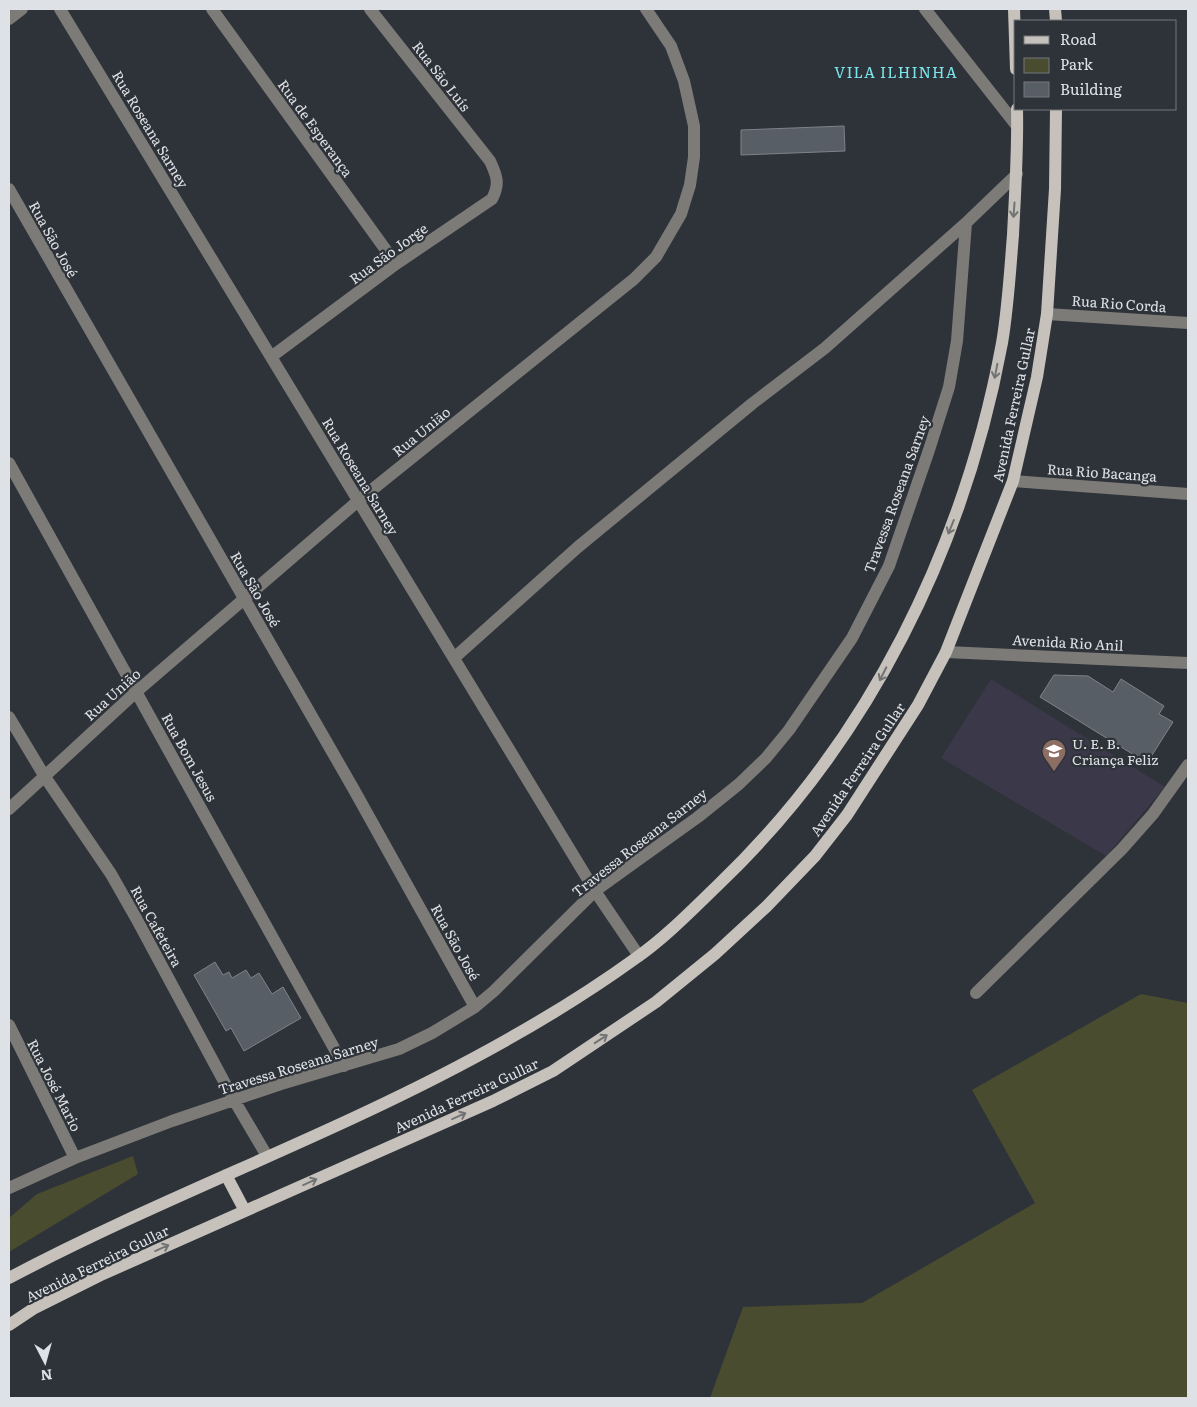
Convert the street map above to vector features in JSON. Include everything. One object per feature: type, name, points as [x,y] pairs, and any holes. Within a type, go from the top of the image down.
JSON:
[{"type":"main road","name":"Avenida Ferreira Gullar","points":[[9,1278],[70,1246],[385,1104],[474,1058],[566,1005],[640,956],[694,908],[783,817],[841,740],[879,681],[923,596],[953,523],[980,441],[1002,338],[1010,281],[1017,174],[1017,110]]},
{"type":"main road","name":"Avenida Ferreira Gullar","points":[[9,1325],[42,1304],[103,1274],[493,1101],[553,1071],[664,996],[723,947],[766,907],[815,856],[847,815],[918,706],[946,652],[1013,481],[1037,377],[1047,314],[1055,189],[1056,110]]},
{"type":"main road","points":[[226,1175],[245,1211]]},
{"type":"street","points":[[9,19],[22,9]]},
{"type":"street","name":"Rua Roseana Sarney","points":[[60,9],[595,891],[640,956]]},
{"type":"street","name":"Rua de Esperança","points":[[212,9],[396,264]]},
{"type":"street","name":"Rua São Luís","points":[[370,9],[490,161]]},
{"type":"street","name":"Rua União","points":[[9,809],[136,692],[244,598],[358,501],[634,280],[656,257],[681,214],[690,185],[694,158],[694,126],[684,80],[672,46],[646,9]]},
{"type":"street","points":[[925,9],[1017,126]]},
{"type":"street","name":"Rua São Jorge","points":[[271,358],[396,264],[492,199],[498,184],[497,176],[490,161]]},
{"type":"street","points":[[454,658],[578,547],[753,403],[825,348],[966,224],[1017,174]]},
{"type":"street","name":"Rua São José","points":[[9,189],[353,788],[475,1007]]},
{"type":"street","name":"Travessa Roseana Sarney","points":[[9,1188],[75,1158],[172,1120],[412,1044],[475,1007],[494,991],[595,891],[698,817],[739,784],[766,758],[789,730],[852,638],[889,566],[929,450],[948,387],[957,342],[966,224]]},
{"type":"street","name":"Rua Rio Corda","points":[[1047,314],[1188,323]]},
{"type":"street","name":"Rua Bom Jesus","points":[[9,463],[344,1066]]},
{"type":"street","name":"Rua Rio Bacanga","points":[[1013,481],[1188,494]]},
{"type":"street","name":"Avenida Rio Anil","points":[[946,652],[1188,663]]},
{"type":"street","name":"Rua Cafeteira","points":[[9,717],[45,777],[115,881],[234,1100],[267,1156]]},
{"type":"street","points":[[976,994],[1122,848],[1153,814],[1188,765]]},
{"type":"street","name":"Rua José Mario","points":[[9,1025],[75,1158]]},
{"type":"shaded area","name":"U. E. B. Criança Feliz","points":[[991,679],[1165,787],[1106,856],[941,758]]},
{"type":"green space","points":[[1141,994],[1188,1003],[1188,1398],[710,1398],[743,1307],[862,1303],[1035,1203],[972,1090]]},
{"type":"green space","points":[[133,1156],[138,1174],[9,1252],[9,1218],[37,1194]]},
{"type":"building","points":[[844,126],[845,151],[741,155],[741,130]]},
{"type":"building","points":[[1054,675],[1088,676],[1113,692],[1121,679],[1164,706],[1159,714],[1173,722],[1147,763],[1040,697]]},
{"type":"building","points":[[215,962],[223,975],[229,972],[232,978],[246,970],[251,978],[259,973],[272,994],[283,987],[301,1018],[244,1051],[231,1028],[226,1031],[194,975]]},
{"type":"place","name":"U. E. B. Criança Feliz","points":[[1054,772]]},
{"type":"district","name":"VILA ILHINHA","points":[[896,71]]}]
